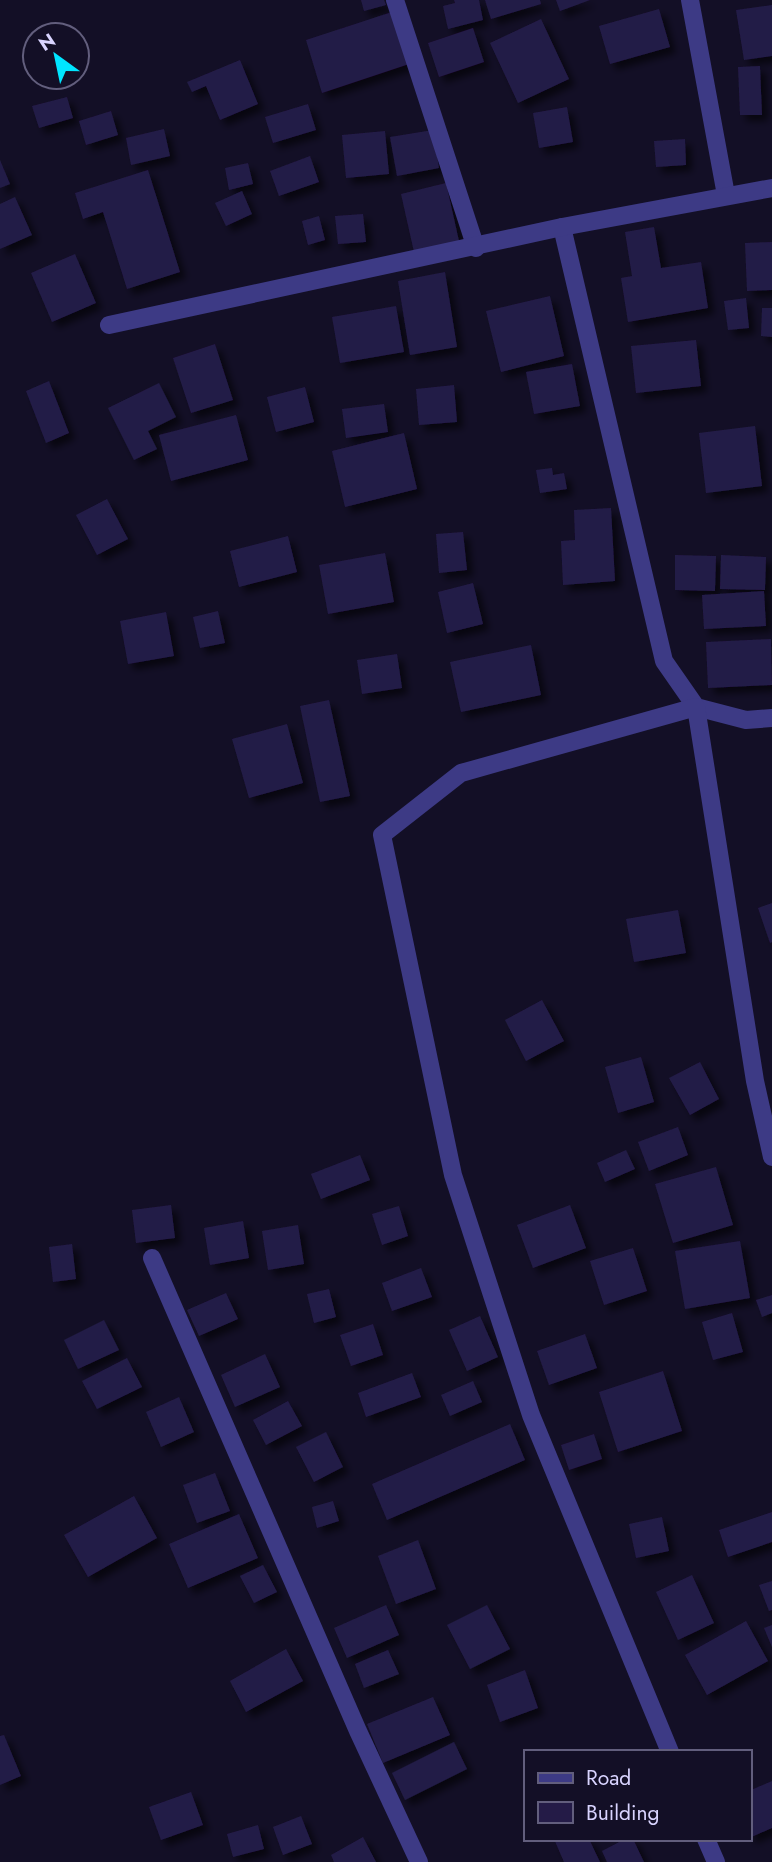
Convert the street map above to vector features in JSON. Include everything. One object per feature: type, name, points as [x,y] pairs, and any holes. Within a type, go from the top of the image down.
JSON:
[{"type":"street","points":[[395,0],[476,248]]},
{"type":"street","points":[[690,0],[726,195]]},
{"type":"street","points":[[109,325],[476,248],[562,227],[772,188]]},
{"type":"street","points":[[562,227],[664,661],[696,707],[755,1081],[772,1157]]},
{"type":"street","points":[[669,1750],[531,1415],[453,1175],[382,835],[461,773],[696,707],[746,720],[772,718]]},
{"type":"street","points":[[152,1258],[358,1731],[419,1862]]},
{"type":"street","points":[[707,1841],[716,1862]]},
{"type":"building","points":[[361,0],[384,0],[386,5],[364,11]]},
{"type":"building","points":[[454,0],[479,0],[483,20],[448,29],[443,6],[455,3]]},
{"type":"building","points":[[485,0],[540,0],[541,4],[491,19]]},
{"type":"building","points":[[556,0],[590,0],[560,11]]},
{"type":"building","points":[[772,5],[772,56],[744,60],[736,10]]},
{"type":"building","points":[[659,9],[670,47],[610,64],[599,26]]},
{"type":"building","points":[[392,12],[409,64],[322,93],[306,40]]},
{"type":"building","points":[[541,19],[569,79],[518,103],[490,43]]},
{"type":"building","points":[[473,28],[484,62],[439,77],[428,43]]},
{"type":"building","points":[[240,60],[258,104],[220,120],[206,86],[192,92],[187,82]]},
{"type":"building","points":[[760,66],[762,115],[740,115],[738,67]]},
{"type":"building","points":[[67,97],[73,118],[39,128],[32,106]]},
{"type":"building","points":[[308,104],[316,130],[273,143],[265,117]]},
{"type":"building","points":[[567,107],[573,142],[539,148],[533,113]]},
{"type":"building","points":[[111,111],[118,135],[86,145],[79,121]]},
{"type":"building","points":[[164,129],[170,156],[131,165],[126,138]]},
{"type":"building","points":[[433,130],[439,168],[397,176],[390,137]]},
{"type":"building","points":[[385,131],[389,174],[346,178],[342,135]]},
{"type":"building","points":[[685,139],[686,165],[656,167],[654,141]]},
{"type":"building","points":[[310,156],[319,182],[279,196],[270,171]]},
{"type":"building","points":[[0,160],[10,184],[0,188]]},
{"type":"building","points":[[248,163],[253,184],[229,190],[225,168]]},
{"type":"building","points":[[148,170],[180,272],[127,289],[103,212],[83,219],[75,193]]},
{"type":"building","points":[[446,183],[459,241],[414,252],[401,194]]},
{"type":"building","points":[[242,191],[252,214],[226,226],[215,203]]},
{"type":"building","points":[[15,197],[32,235],[0,249],[0,204]]},
{"type":"building","points":[[363,214],[366,242],[338,244],[335,216]]},
{"type":"building","points":[[319,216],[325,240],[308,245],[302,221]]},
{"type":"building","points":[[654,227],[661,268],[701,262],[708,308],[628,322],[621,278],[632,276],[625,232]]},
{"type":"building","points":[[772,242],[772,290],[747,291],[745,243]]},
{"type":"building","points":[[75,254],[96,303],[52,322],[31,273]]},
{"type":"building","points":[[445,272],[457,347],[410,355],[398,281]]},
{"type":"building","points":[[550,296],[564,356],[501,372],[486,311]]},
{"type":"building","points":[[746,298],[749,328],[728,330],[724,301]]},
{"type":"building","points":[[396,306],[404,352],[340,363],[332,317]]},
{"type":"building","points":[[762,308],[772,308],[772,337],[761,336]]},
{"type":"building","points":[[696,340],[701,386],[636,393],[631,346]]},
{"type":"building","points":[[215,344],[233,400],[191,413],[173,358]]},
{"type":"building","points":[[572,364],[580,406],[534,414],[526,372]]},
{"type":"building","points":[[49,381],[69,433],[46,443],[26,391]]},
{"type":"building","points":[[159,383],[176,417],[148,431],[157,449],[134,460],[108,408]]},
{"type":"building","points":[[454,385],[457,422],[419,425],[416,389]]},
{"type":"building","points":[[305,387],[314,422],[276,432],[267,397]]},
{"type":"building","points":[[384,404],[388,432],[346,438],[342,409]]},
{"type":"building","points":[[236,415],[248,460],[171,481],[159,435]]},
{"type":"building","points":[[755,426],[762,486],[706,493],[699,433]]},
{"type":"building","points":[[404,433],[417,489],[345,507],[332,451]]},
{"type":"building","points":[[552,468],[553,475],[564,473],[567,489],[540,493],[536,470]]},
{"type":"building","points":[[107,499],[128,539],[97,555],[76,515]]},
{"type":"building","points":[[611,508],[615,581],[563,585],[561,541],[575,540],[574,510]]},
{"type":"building","points":[[463,532],[467,570],[439,573],[436,534]]},
{"type":"building","points":[[288,536],[297,572],[239,587],[230,551]]},
{"type":"building","points":[[385,553],[394,602],[328,614],[319,565]]},
{"type":"building","points":[[675,555],[716,556],[715,591],[675,590]]},
{"type":"building","points":[[721,555],[766,557],[765,590],[720,589]]},
{"type":"building","points":[[473,583],[483,624],[447,633],[438,592]]},
{"type":"building","points":[[764,591],[766,626],[704,629],[702,595]]},
{"type":"building","points":[[218,611],[225,643],[200,648],[193,617]]},
{"type":"building","points":[[166,612],[174,656],[128,664],[120,621]]},
{"type":"building","points":[[771,639],[772,685],[708,688],[706,642]]},
{"type":"building","points":[[531,645],[541,695],[461,712],[450,662]]},
{"type":"building","points":[[397,654],[402,688],[362,694],[357,660]]},
{"type":"building","points":[[329,700],[350,796],[320,802],[300,706]]},
{"type":"building","points":[[287,724],[303,783],[249,798],[232,739]]},
{"type":"building","points":[[772,903],[772,942],[770,943],[758,908]]},
{"type":"building","points":[[678,910],[686,953],[634,962],[626,919]]},
{"type":"building","points":[[542,1000],[564,1041],[526,1061],[505,1020]]},
{"type":"building","points":[[641,1057],[654,1102],[618,1113],[605,1067]]},
{"type":"building","points":[[700,1062],[719,1099],[690,1115],[669,1078]]},
{"type":"building","points":[[678,1127],[688,1155],[649,1171],[638,1142]]},
{"type":"building","points":[[626,1150],[635,1169],[605,1182],[597,1163]]},
{"type":"building","points":[[360,1155],[370,1180],[321,1199],[311,1174]]},
{"type":"building","points":[[716,1167],[733,1225],[673,1243],[655,1184]]},
{"type":"building","points":[[171,1205],[175,1238],[136,1243],[132,1210]]},
{"type":"building","points":[[570,1205],[586,1248],[533,1268],[517,1225]]},
{"type":"building","points":[[399,1206],[408,1236],[382,1245],[372,1214]]},
{"type":"building","points":[[243,1221],[249,1258],[210,1265],[204,1228]]},
{"type":"building","points":[[298,1225],[304,1264],[268,1270],[262,1231]]},
{"type":"building","points":[[740,1241],[750,1298],[685,1309],[675,1251]]},
{"type":"building","points":[[72,1244],[76,1279],[53,1282],[49,1247]]},
{"type":"building","points":[[633,1248],[647,1291],[604,1305],[590,1261]]},
{"type":"building","points":[[421,1268],[432,1297],[392,1311],[382,1283]]},
{"type":"building","points":[[329,1289],[336,1317],[314,1323],[307,1294]]},
{"type":"building","points":[[226,1293],[238,1319],[199,1336],[187,1310]]},
{"type":"building","points":[[772,1295],[772,1313],[762,1317],[756,1300]]},
{"type":"building","points":[[732,1313],[743,1352],[713,1360],[702,1322]]},
{"type":"building","points":[[480,1316],[498,1357],[467,1371],[449,1330]]},
{"type":"building","points":[[104,1320],[119,1350],[78,1369],[64,1340]]},
{"type":"building","points":[[373,1324],[383,1355],[351,1366],[340,1335]]},
{"type":"building","points":[[585,1334],[597,1368],[549,1385],[537,1351]]},
{"type":"building","points":[[265,1354],[280,1387],[235,1407],[221,1375]]},
{"type":"building","points":[[127,1358],[142,1387],[97,1409],[82,1381]]},
{"type":"building","points":[[663,1371],[682,1431],[618,1452],[599,1392]]},
{"type":"building","points":[[412,1373],[421,1397],[366,1417],[358,1393]]},
{"type":"building","points":[[473,1381],[482,1402],[450,1416],[441,1395]]},
{"type":"building","points":[[179,1397],[194,1432],[161,1447],[146,1412]]},
{"type":"building","points":[[288,1401],[302,1426],[266,1445],[253,1420]]},
{"type":"building","points":[[510,1424],[525,1460],[387,1520],[372,1484]]},
{"type":"building","points":[[326,1432],[343,1467],[314,1482],[296,1447]]},
{"type":"building","points":[[594,1434],[602,1459],[569,1470],[561,1445]]},
{"type":"building","points":[[215,1473],[230,1511],[197,1523],[183,1485]]},
{"type":"building","points":[[134,1496],[157,1538],[88,1577],[64,1535]]},
{"type":"building","points":[[333,1501],[339,1521],[317,1528],[312,1507]]},
{"type":"building","points":[[772,1512],[772,1542],[728,1557],[719,1530]]},
{"type":"building","points":[[239,1514],[258,1558],[188,1588],[169,1544]]},
{"type":"building","points":[[662,1517],[669,1551],[636,1558],[629,1524]]},
{"type":"building","points":[[418,1540],[436,1589],[396,1604],[378,1556]]},
{"type":"building","points":[[263,1565],[277,1592],[254,1603],[240,1576]]},
{"type":"building","points":[[692,1575],[714,1623],[678,1640],[656,1592]]},
{"type":"building","points":[[772,1581],[772,1610],[769,1611],[759,1585]]},
{"type":"building","points":[[386,1605],[399,1635],[347,1658],[334,1628]]},
{"type":"building","points":[[487,1605],[510,1649],[470,1669],[447,1625]]},
{"type":"building","points":[[746,1621],[768,1661],[707,1695],[685,1655]]},
{"type":"building","points":[[772,1625],[772,1647],[764,1628]]},
{"type":"building","points":[[286,1649],[303,1681],[246,1712],[230,1681]]},
{"type":"building","points":[[388,1650],[399,1674],[364,1688],[355,1664]]},
{"type":"building","points":[[525,1670],[538,1708],[500,1722],[487,1685]]},
{"type":"building","points":[[433,1697],[450,1735],[383,1763],[367,1724]]},
{"type":"building","points":[[4,1735],[21,1776],[0,1785],[0,1736]]},
{"type":"building","points":[[454,1742],[467,1769],[405,1800],[392,1773]]},
{"type":"building","points":[[772,1781],[772,1828],[751,1837],[751,1790]]},
{"type":"building","points":[[191,1792],[203,1825],[161,1840],[149,1807]]},
{"type":"building","points":[[301,1816],[312,1844],[283,1855],[273,1827]]},
{"type":"building","points":[[258,1825],[264,1849],[233,1857],[227,1834]]},
{"type":"building","points":[[363,1837],[376,1862],[334,1862],[331,1855]]},
{"type":"building","points":[[555,1841],[590,1841],[600,1862],[564,1862]]},
{"type":"building","points":[[621,1841],[634,1841],[644,1862],[607,1862],[602,1851]]}]
